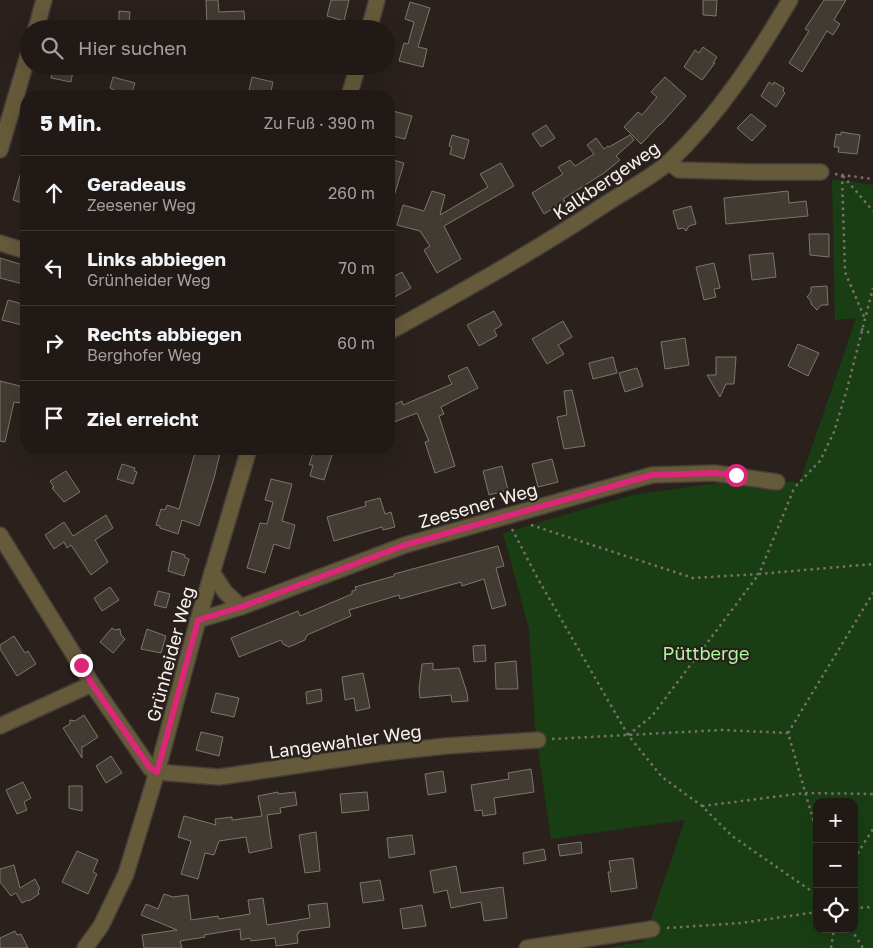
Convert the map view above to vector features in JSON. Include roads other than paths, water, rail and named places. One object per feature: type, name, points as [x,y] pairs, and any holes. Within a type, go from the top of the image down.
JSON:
[{"type":"street","points":[[38,20],[44,0]]},
{"type":"street","points":[[371,20],[377,0]]},
{"type":"street","name":"Kalkbergeweg","points":[[395,329],[525,256],[669,162],[696,135],[740,78],[790,0]]},
{"type":"street","points":[[0,150],[22,75]]},
{"type":"street","points":[[351,90],[355,75]]},
{"type":"street","points":[[669,162],[679,170],[821,172]]},
{"type":"street","points":[[0,243],[20,249]]},
{"type":"street","name":"Grünheider Weg","points":[[85,948],[101,926],[126,874],[247,455]]},
{"type":"street","name":"Zeesener Weg","points":[[198,620],[241,607],[405,545],[652,475],[714,473],[777,482]]},
{"type":"street","points":[[0,535],[92,684],[150,768],[157,772]]},
{"type":"street","points":[[212,572],[225,592],[241,607]]},
{"type":"street","points":[[0,726],[92,684]]},
{"type":"street","name":"Langewahler Weg","points":[[157,772],[219,777],[382,753],[446,746],[538,740]]},
{"type":"street","points":[[528,948],[652,929]]},
{"type":"park label","name":"Püttberge","points":[[706,653]]}]
